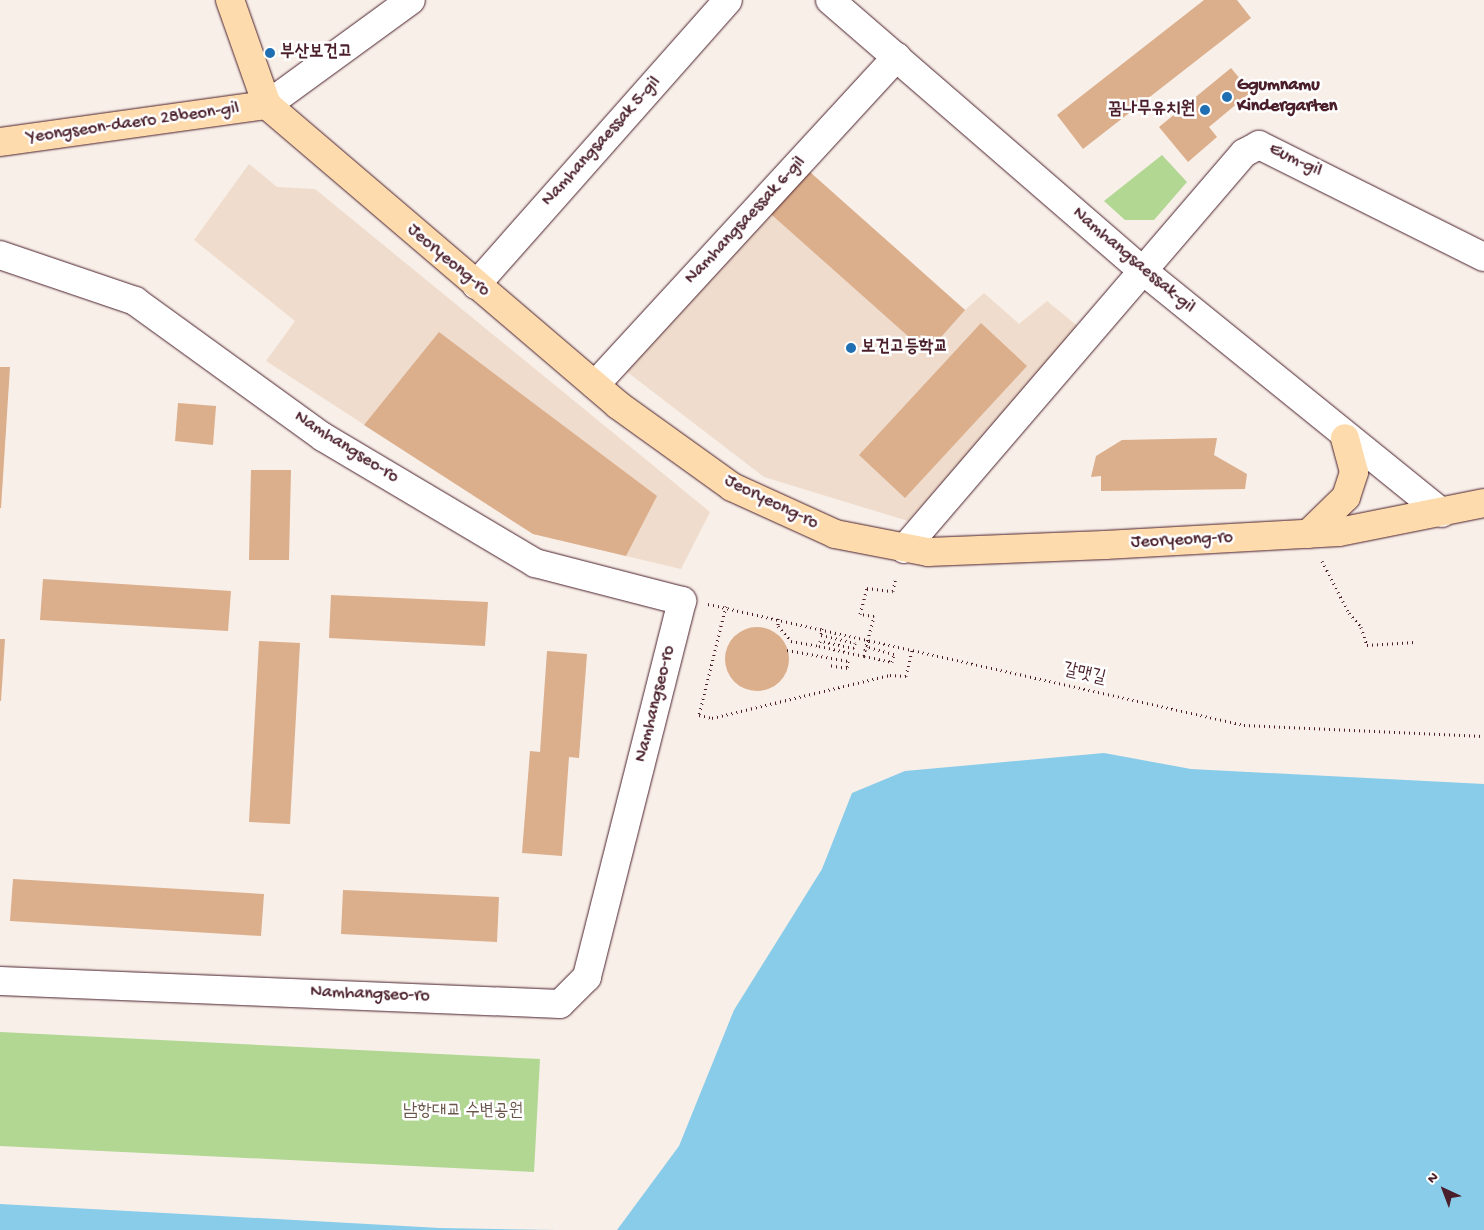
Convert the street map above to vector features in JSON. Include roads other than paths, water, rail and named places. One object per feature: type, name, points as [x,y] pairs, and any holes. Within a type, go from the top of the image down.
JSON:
[{"type":"main road","name":"Jeoryeong-ro","points":[[230,0],[267,105],[595,385],[732,487],[835,534],[904,549],[928,552],[1314,533],[1442,513],[1484,503]]},
{"type":"main road","name":"Yeongseon-daero 28beon-gil","points":[[0,142],[267,105]]},
{"type":"main road","points":[[1314,533],[1346,497],[1354,472],[1344,438]]},
{"type":"street","points":[[267,105],[411,0]]},
{"type":"street","name":"Namhangsaessak 5-gil","points":[[476,285],[728,0]]},
{"type":"street","name":"Namhangsaessak-gil","points":[[830,0],[1142,270],[1344,438],[1442,513]]},
{"type":"street","name":"Namhangsaessak 6-gil","points":[[595,385],[897,57]]},
{"type":"street","name":"Eum-gil","points":[[1142,270],[1244,153],[1259,145],[1484,257]]},
{"type":"street","name":"Namhangseo-ro","points":[[0,255],[135,301],[323,437],[535,563],[682,601],[587,977],[560,1004],[0,980]]},
{"type":"street","points":[[904,549],[1142,270]]},
{"type":"water","points":[[1104,753],[1191,769],[1484,784],[1484,1230],[617,1230],[679,1146],[734,1010],[822,869],[852,793],[905,771]]},
{"type":"water","points":[[0,1204],[440,1228],[557,1230],[0,1230]]},
{"type":"place","name":"부산보건고","points":[[270,53]]},
{"type":"place","name":"Ggumnamu Kindergarten","points":[[1227,97]]},
{"type":"place","name":"꿈나무유치원","points":[[1205,110]]},
{"type":"place","name":"보건고등학교","points":[[851,348]]},
{"type":"park label","name":"남항대교 수변공원","points":[[463,1112]]}]
